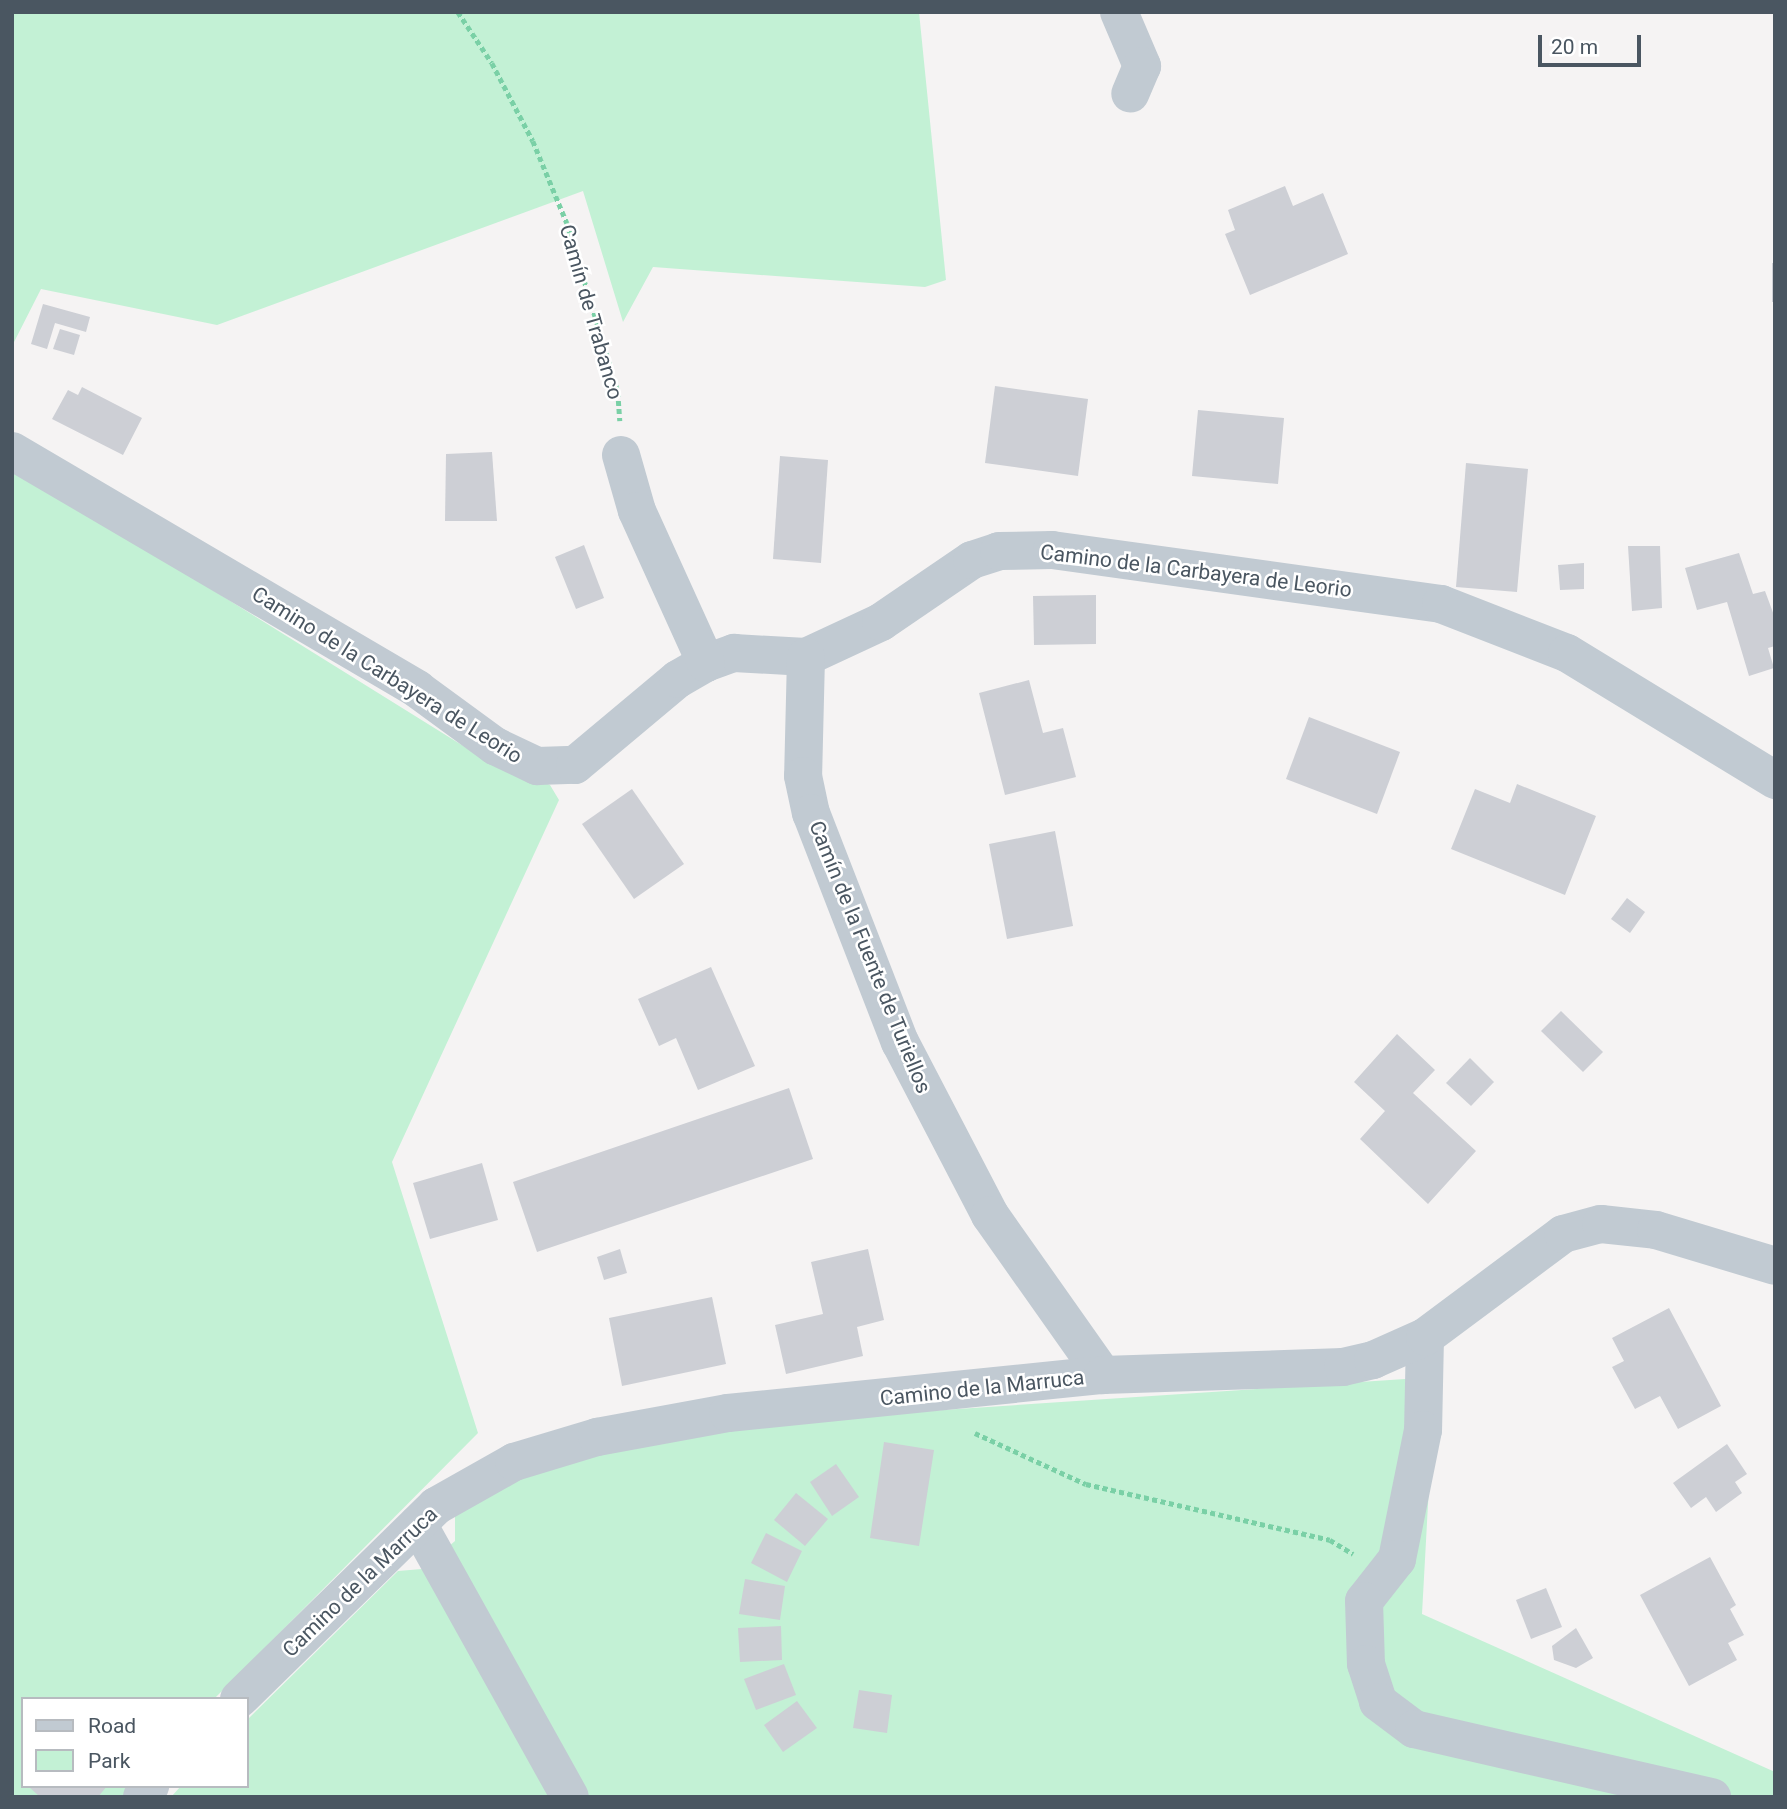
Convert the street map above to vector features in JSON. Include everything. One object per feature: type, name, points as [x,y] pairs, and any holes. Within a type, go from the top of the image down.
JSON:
[{"type":"street","points":[[1119,12],[1142,66],[1130,94]]},
{"type":"street","name":"Camino de la Carbayera de Leorio","points":[[12,451],[417,689],[495,746],[537,766],[575,765],[678,679],[706,663],[734,653],[806,657],[881,622],[972,560],[999,551],[1052,550],[1441,604],[1567,653],[1775,780]]},
{"type":"street","points":[[621,455],[637,512],[706,663]]},
{"type":"street","name":"Camín de la Fuente de Turiellos","points":[[806,657],[803,776],[811,813],[900,1042],[990,1215],[1103,1376]]},
{"type":"street","name":"Camino de la Marruca","points":[[241,1697],[436,1506],[514,1462],[597,1437],[728,1413],[1103,1376],[1343,1367],[1373,1360],[1425,1337],[1563,1234],[1601,1224],[1656,1230],[1775,1266]]},
{"type":"street","points":[[1425,1337],[1423,1430],[1397,1559],[1364,1601],[1366,1664],[1378,1702],[1414,1729],[1712,1797]]},
{"type":"street","points":[[418,1524],[570,1797]]},
{"type":"path","name":"Camín de Trabanco","points":[[458,12],[492,63],[533,141],[567,223],[618,392],[621,455]]},
{"type":"path","points":[[975,1433],[1086,1484],[1330,1540],[1352,1549],[1364,1601]]},
{"type":"green space","points":[[12,12],[919,12],[946,280],[925,287],[653,267],[623,322],[583,191],[217,325],[41,289],[12,346]]},
{"type":"green space","points":[[12,469],[41,483],[481,757],[550,785],[559,800],[392,1162],[478,1433],[216,1697],[21,1697],[21,1788],[134,1788],[127,1797],[12,1797]]},
{"type":"green space","points":[[1435,1377],[1422,1614],[1775,1772],[1775,1797],[171,1797],[179,1788],[248,1788],[248,1719],[398,1571],[422,1569],[455,1541],[455,1514],[523,1472],[719,1425]]},
{"type":"building","points":[[1285,186],[1293,206],[1323,193],[1348,254],[1250,295],[1225,234],[1235,230],[1228,210]]},
{"type":"building","points":[[1772,263],[1775,263],[1775,302],[1772,302]]},
{"type":"building","points":[[43,304],[90,317],[86,332],[55,323],[47,349],[31,344]]},
{"type":"building","points":[[60,329],[80,335],[74,355],[53,349]]},
{"type":"building","points":[[995,386],[1088,399],[1078,476],[985,463]]},
{"type":"building","points":[[82,387],[142,418],[123,455],[52,419],[68,390],[78,395]]},
{"type":"building","points":[[1198,410],[1284,418],[1278,484],[1192,476]]},
{"type":"building","points":[[492,452],[497,521],[445,521],[446,454]]},
{"type":"building","points":[[780,456],[828,460],[821,563],[773,559]]},
{"type":"building","points":[[1466,463],[1528,469],[1517,592],[1456,587]]},
{"type":"building","points":[[584,545],[604,598],[576,609],[555,557]]},
{"type":"building","points":[[1628,546],[1660,546],[1662,608],[1632,611]]},
{"type":"building","points":[[1739,553],[1753,594],[1765,591],[1775,618],[1775,646],[1768,648],[1774,668],[1749,676],[1727,602],[1697,610],[1685,568]]},
{"type":"building","points":[[1584,563],[1584,589],[1560,590],[1558,565]]},
{"type":"building","points":[[1096,595],[1096,644],[1034,645],[1033,596]]},
{"type":"building","points":[[1029,680],[1043,733],[1063,728],[1076,777],[1005,795],[979,693]]},
{"type":"building","points":[[1309,717],[1400,752],[1377,814],[1286,779]]},
{"type":"building","points":[[1517,784],[1596,816],[1565,895],[1451,849],[1475,789],[1510,803]]},
{"type":"building","points":[[632,789],[684,864],[634,899],[582,824]]},
{"type":"building","points":[[1055,831],[1073,926],[1007,939],[989,844]]},
{"type":"building","points":[[1627,898],[1645,912],[1630,933],[1611,919]]},
{"type":"building","points":[[711,967],[755,1066],[698,1090],[676,1038],[659,1046],[638,999]]},
{"type":"building","points":[[1561,1011],[1603,1052],[1583,1072],[1541,1031]]},
{"type":"building","points":[[1397,1034],[1435,1070],[1413,1093],[1476,1151],[1428,1204],[1360,1139],[1385,1111],[1354,1082]]},
{"type":"building","points":[[1470,1058],[1494,1082],[1471,1106],[1446,1083]]},
{"type":"building","points":[[789,1088],[813,1159],[537,1252],[513,1182]]},
{"type":"building","points":[[482,1163],[498,1220],[430,1239],[413,1183]]},
{"type":"building","points":[[620,1249],[627,1273],[604,1280],[597,1257]]},
{"type":"building","points":[[868,1249],[884,1320],[857,1327],[863,1356],[786,1374],[775,1325],[823,1314],[811,1262]]},
{"type":"building","points":[[712,1297],[726,1364],[622,1386],[609,1318]]},
{"type":"building","points":[[1669,1308],[1721,1406],[1678,1429],[1660,1396],[1635,1409],[1612,1367],[1624,1361],[1612,1338]]},
{"type":"building","points":[[884,1442],[934,1450],[919,1546],[870,1538]]},
{"type":"building","points":[[1727,1444],[1747,1474],[1735,1482],[1742,1493],[1716,1512],[1706,1497],[1691,1508],[1673,1483]]},
{"type":"building","points":[[836,1464],[859,1497],[832,1516],[810,1482]]},
{"type":"building","points":[[796,1493],[828,1519],[805,1546],[774,1520]]},
{"type":"building","points":[[766,1533],[802,1551],[787,1582],[751,1563]]},
{"type":"building","points":[[1710,1557],[1736,1605],[1730,1609],[1744,1635],[1728,1643],[1737,1660],[1689,1686],[1640,1595]]},
{"type":"building","points":[[745,1579],[785,1586],[780,1620],[739,1614]]},
{"type":"building","points":[[1546,1588],[1562,1627],[1531,1639],[1516,1600]]},
{"type":"building","points":[[781,1626],[782,1660],[740,1662],[738,1628]]},
{"type":"building","points":[[1576,1628],[1593,1658],[1576,1668],[1554,1660],[1552,1646]]},
{"type":"building","points":[[784,1664],[796,1695],[756,1710],[744,1679]]},
{"type":"building","points":[[859,1690],[892,1695],[887,1733],[853,1728]]},
{"type":"building","points":[[797,1701],[817,1728],[783,1752],[764,1725]]},
{"type":"building","points":[[30,1788],[105,1788],[98,1797],[40,1797]]}]
